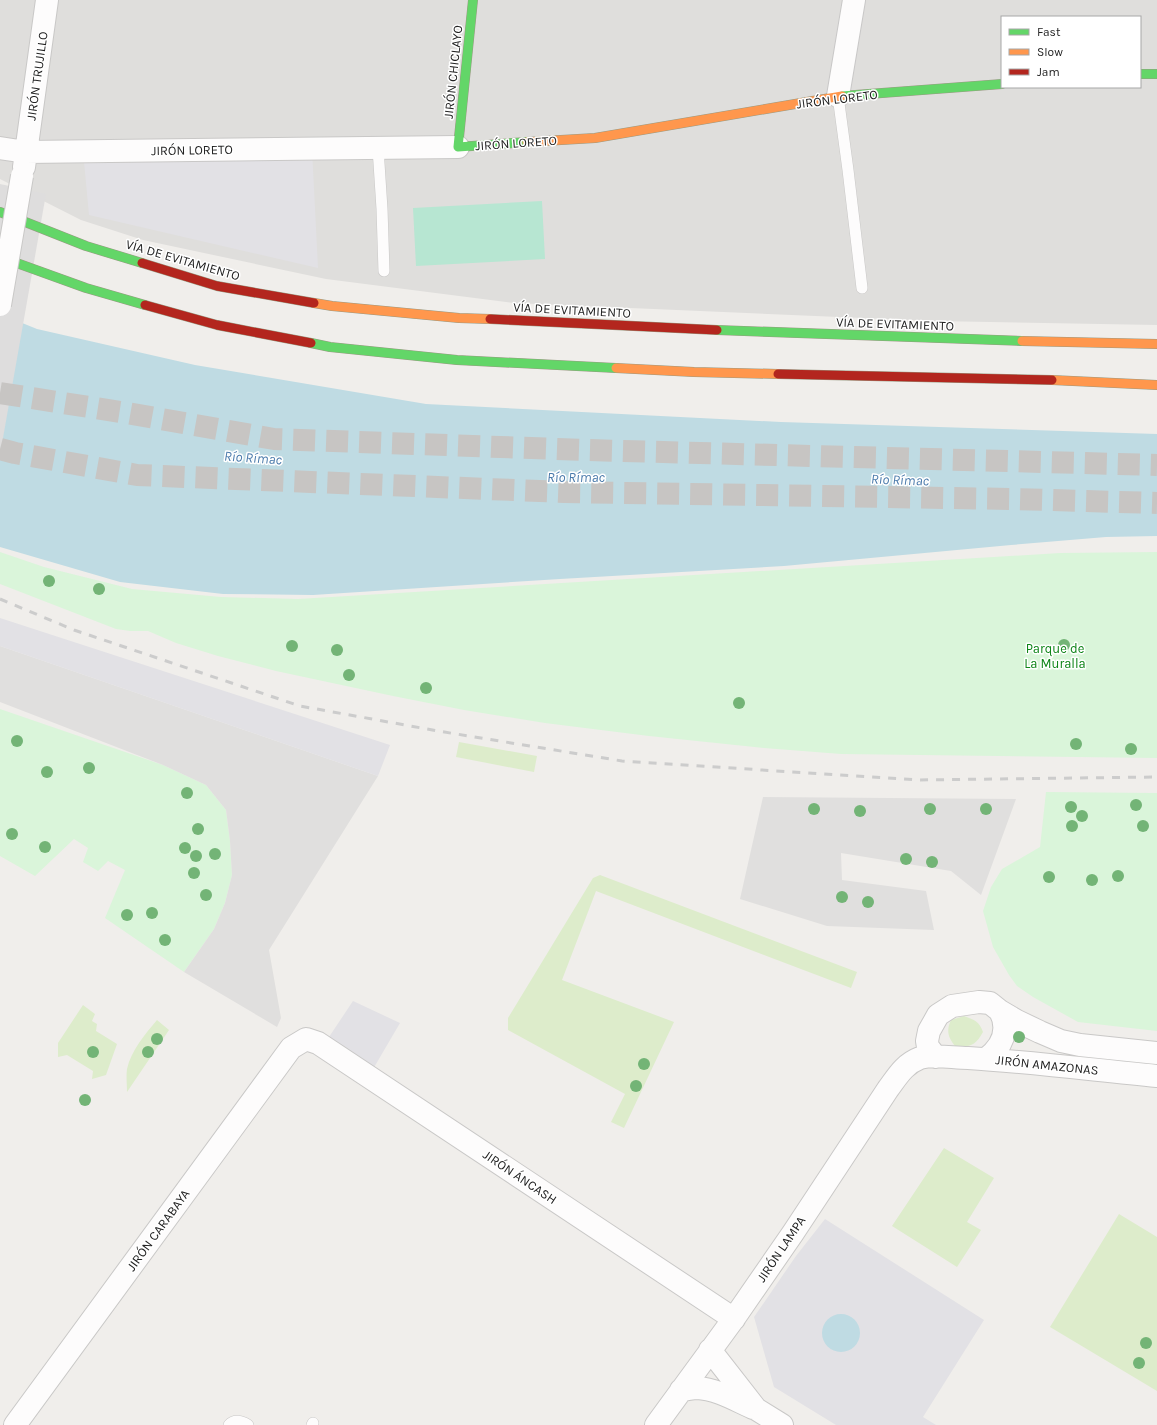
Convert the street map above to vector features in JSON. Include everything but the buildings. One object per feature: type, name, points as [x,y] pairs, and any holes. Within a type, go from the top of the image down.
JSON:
[{"type":"main road","name":"JIRÓN CHICLAYO","points":[[458,147],[473,0]]},
{"type":"main road","points":[[1141,74],[1157,74]]},
{"type":"main road","name":"JIRÓN LORETO","points":[[458,147],[595,138],[838,96],[1001,84]]},
{"type":"main road","name":"VÍA DE EVITAMIENTO","points":[[0,212],[86,246],[217,286],[332,306],[459,318],[1023,341],[1157,344]]},
{"type":"main road","points":[[0,257],[86,288],[217,325],[330,346],[457,360],[694,372],[1028,379],[1157,385]]},
{"type":"street","name":"JIRÓN TRUJILLO","points":[[0,306],[26,152],[47,0]]},
{"type":"street","points":[[838,96],[854,0]]},
{"type":"street","name":"JIRÓN LORETO","points":[[0,148],[26,152],[458,147]]},
{"type":"street","name":"JIRÓN AMAZONAS","points":[[936,1057],[928,1046],[927,1041],[938,1014],[952,1006],[979,1002],[990,1003],[1000,1012],[1061,1041],[1080,1045],[1157,1053]]},
{"type":"street","points":[[986,1059],[995,1052],[1005,1033],[1004,1019],[1000,1012]]},
{"type":"street","name":"JIRÓN ÁNCASH","points":[[306,1039],[318,1043],[734,1319]]},
{"type":"street","name":"JIRÓN CARABAYA","points":[[15,1425],[291,1048],[306,1039]]},
{"type":"street","name":"JIRÓN AMAZONAS","points":[[901,1070],[912,1061],[926,1057],[936,1057],[986,1059],[1157,1076]]},
{"type":"street","name":"JIRÓN LAMPA","points":[[656,1425],[734,1319],[901,1070]]},
{"type":"street","points":[[710,1350],[756,1410]]},
{"type":"street","points":[[681,1390],[696,1388],[727,1395],[782,1425]]},
{"type":"lane","points":[[838,96],[862,288]]},
{"type":"lane","points":[[378,148],[384,271]]},
{"type":"lane","points":[[229,1425],[230,1423],[236,1421],[242,1421],[248,1425]]},
{"type":"shaded area","points":[[0,0],[1157,0],[1157,325],[934,321],[514,303],[326,279],[143,240],[81,220],[0,179]]},
{"type":"shaded area","points":[[312,149],[318,268],[89,215],[83,151]]},
{"type":"shaded area","points":[[0,618],[390,745],[378,776],[0,646]]},
{"type":"shaded area","points":[[0,646],[378,776],[269,950],[281,1018],[277,1027],[184,972],[214,929],[225,903],[232,875],[226,810],[206,785],[163,765],[0,702]]},
{"type":"shaded area","points":[[763,797],[1016,799],[981,895],[951,871],[841,853],[842,880],[926,891],[934,930],[827,926],[740,899]]},
{"type":"shaded area","points":[[353,1001],[400,1023],[369,1076],[323,1046]]},
{"type":"shaded area","points":[[825,1219],[984,1320],[923,1417],[936,1425],[836,1425],[774,1387],[754,1317],[796,1256]]},
{"type":"green space","points":[[542,201],[545,259],[416,266],[413,208]]},
{"type":"green space","name":"Parque de La Muralla","points":[[0,552],[44,567],[132,589],[221,597],[298,599],[1060,553],[1157,552],[1157,758],[841,754],[764,748],[649,736],[545,723],[464,710],[276,671],[176,643],[148,631],[116,629],[0,584]]},
{"type":"green space","points":[[0,709],[163,765],[206,785],[226,810],[232,875],[225,903],[214,929],[184,972],[105,918],[125,870],[108,861],[98,871],[83,862],[88,848],[74,839],[35,876],[0,856]]},
{"type":"green space","points":[[459,742],[537,756],[534,772],[456,757]]},
{"type":"green space","points":[[1046,792],[1157,793],[1157,1031],[1078,1022],[1033,997],[1017,986],[993,947],[983,911],[991,887],[1002,869],[1040,847]]},
{"type":"green space","points":[[600,875],[857,972],[851,988],[596,891],[562,980],[674,1022],[624,1128],[611,1122],[625,1094],[508,1030],[508,1018],[593,878]]},
{"type":"green space","points":[[83,1005],[95,1014],[92,1021],[97,1024],[96,1031],[117,1044],[106,1075],[92,1079],[93,1071],[67,1055],[58,1057],[58,1043]]},
{"type":"green space","points":[[964,1016],[976,1021],[980,1025],[983,1032],[978,1040],[972,1045],[955,1046],[948,1034],[949,1024],[951,1020]]},
{"type":"green space","points":[[157,1020],[169,1030],[127,1092],[127,1069],[129,1062],[143,1037]]},
{"type":"green space","points":[[944,1148],[994,1178],[967,1222],[981,1230],[957,1267],[892,1226]]},
{"type":"green space","points":[[1119,1214],[1157,1237],[1157,1391],[1050,1327]]},
{"type":"water","name":"Río Rímac","points":[[0,314],[37,329],[195,365],[426,404],[781,422],[1157,434],[1157,536],[1106,537],[784,566],[313,595],[223,594],[120,582],[0,547]]},
{"type":"water","points":[[837,1314],[845,1314],[855,1319],[859,1326],[859,1340],[855,1347],[845,1352],[837,1352],[827,1347],[825,1344],[822,1337],[822,1329],[827,1319],[830,1317]]},
{"type":"pier","points":[[0,184],[46,194],[0,455]]},
{"type":"tunnel","points":[[0,393],[127,413],[274,439],[586,450],[1157,465]]},
{"type":"tunnel","points":[[0,449],[137,475],[564,492],[1014,499],[1157,503]]},
{"type":"railway","points":[[0,599],[74,630],[300,706],[438,731],[622,761],[918,780],[1157,777]]},
{"type":"traffic: fast","points":[[473,0],[458,147],[527,142]]},
{"type":"traffic: fast","points":[[1141,74],[1157,74]]},
{"type":"traffic: fast","points":[[842,96],[1001,84]]},
{"type":"traffic: fast","points":[[0,212],[86,246],[142,263]]},
{"type":"traffic: fast","points":[[0,257],[86,288],[145,305]]},
{"type":"traffic: fast","points":[[717,330],[1022,341]]},
{"type":"traffic: fast","points":[[311,343],[330,347],[457,360],[616,368]]},
{"type":"traffic: slow","points":[[527,142],[595,138],[842,96]]},
{"type":"traffic: slow","points":[[314,303],[459,318],[490,319]]},
{"type":"traffic: slow","points":[[1022,341],[1157,344]]},
{"type":"traffic: slow","points":[[616,368],[778,374]]},
{"type":"traffic: slow","points":[[1052,380],[1157,385]]},
{"type":"traffic: jam","points":[[142,263],[217,286],[314,303]]},
{"type":"traffic: jam","points":[[145,305],[217,325],[311,343]]},
{"type":"traffic: jam","points":[[490,319],[717,330]]},
{"type":"traffic: jam","points":[[778,374],[1052,380]]}]
